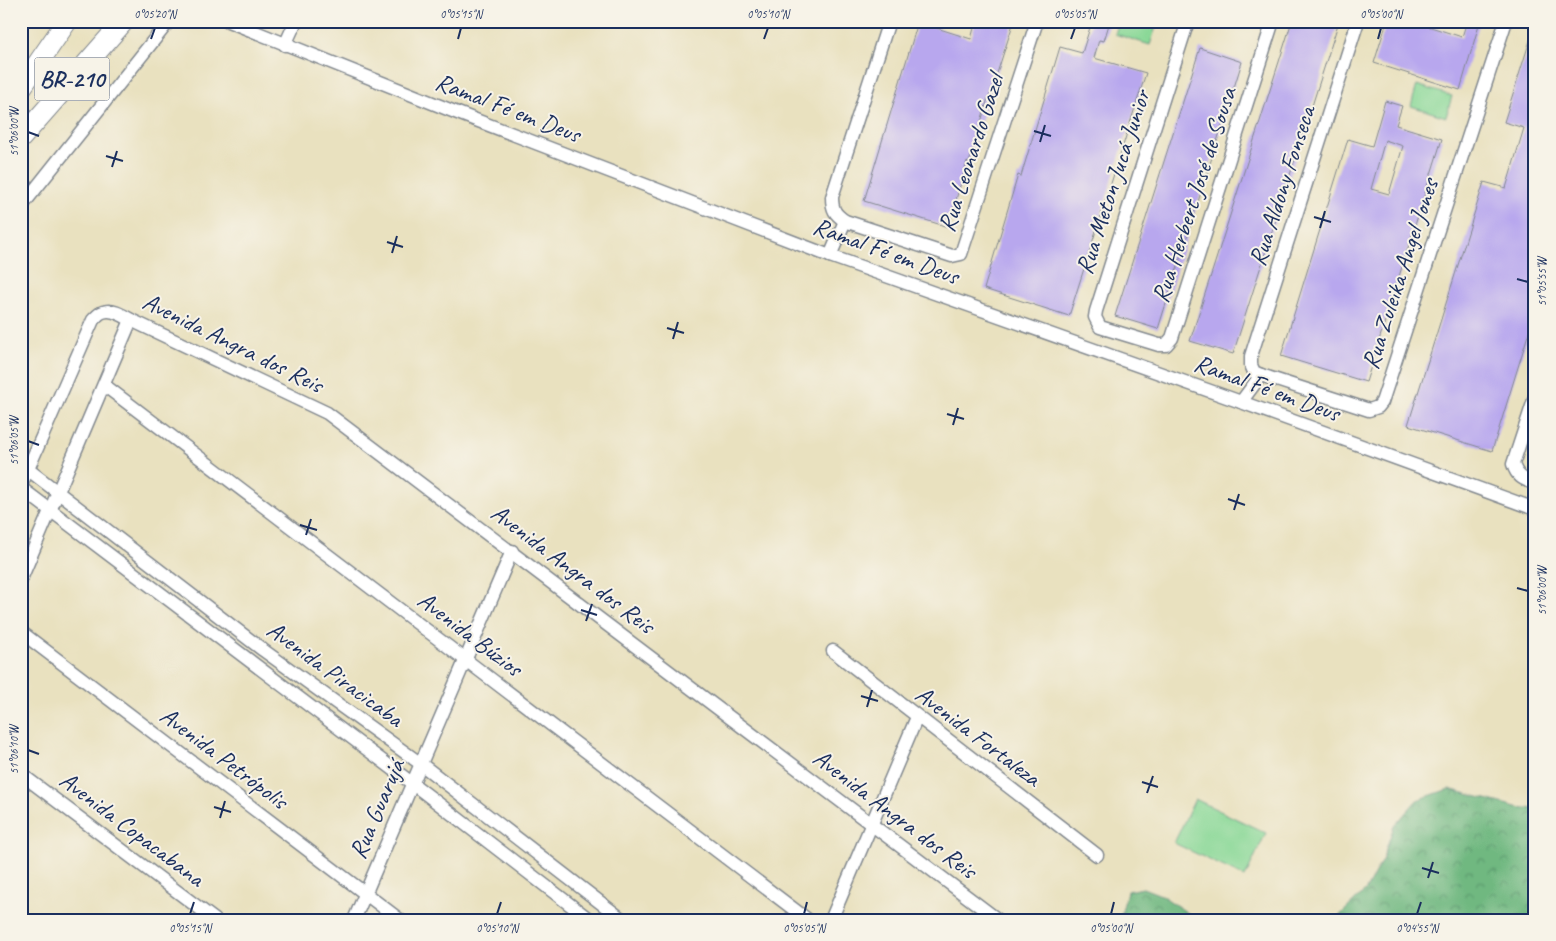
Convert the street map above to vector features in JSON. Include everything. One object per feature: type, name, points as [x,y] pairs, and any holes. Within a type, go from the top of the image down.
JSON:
[{"type":"main road","name":"BR-210","points":[[21,88],[67,21]]},
{"type":"main road","name":"BR-210","points":[[21,138],[124,21]]},
{"type":"street","points":[[21,207],[168,21]]},
{"type":"street","name":"Ramal Fé em Deus","points":[[228,21],[455,112],[830,256],[1241,402],[1535,510]]},
{"type":"street","points":[[285,45],[296,21]]},
{"type":"street","points":[[830,256],[845,220],[836,214],[832,208],[832,197],[889,21]]},
{"type":"street","name":"Rua Leonardo Gazel","points":[[845,220],[952,256],[961,254],[1037,21]]},
{"type":"street","name":"Rua Meton Jucá Junior","points":[[1100,327],[1095,317],[1096,311],[1188,21]]},
{"type":"street","name":"Rua Herbert José de Sousa","points":[[1100,327],[1159,345],[1166,345],[1172,338],[1273,21]]},
{"type":"street","name":"Rua Aldony Fonseca","points":[[1251,365],[1251,356],[1358,21]]},
{"type":"street","name":"Rua Zuleika Angel Jones","points":[[1251,365],[1254,372],[1261,375],[1369,410],[1378,407],[1382,402],[1506,21]]},
{"type":"street","name":"Avenida Angra dos Reis","points":[[25,466],[93,320],[102,312],[107,311],[119,314],[327,413],[998,920]]},
{"type":"street","points":[[21,579],[131,320]]},
{"type":"street","points":[[1093,350],[1100,327]]},
{"type":"street","points":[[1241,402],[1261,375]]},
{"type":"street","name":"Avenida Búzios","points":[[104,385],[808,920]]},
{"type":"street","points":[[1535,397],[1513,464],[1520,479],[1535,484]]},
{"type":"street","points":[[21,487],[25,466]]},
{"type":"street","name":"Avenida Piracicaba","points":[[25,466],[263,650],[421,764],[623,920]]},
{"type":"street","name":"Avenida Piracicaba","points":[[21,487],[49,511],[413,784],[590,920]]},
{"type":"street","name":"Rua Guarujá","points":[[354,920],[512,551]]},
{"type":"street","name":"Avenida Petrópolis","points":[[21,632],[400,920]]},
{"type":"street","name":"Avenida Fortaleza","points":[[833,651],[1097,855]]},
{"type":"street","points":[[831,920],[917,717]]},
{"type":"street","name":"Avenida Copacabana","points":[[21,774],[215,920]]},
{"type":"green space","points":[[1119,21],[1147,21],[1157,24],[1150,45],[1115,34]]},
{"type":"green space","points":[[1417,85],[1452,96],[1446,117],[1411,106]]},
{"type":"green space","points":[[1449,789],[1516,807],[1535,809],[1535,920],[1335,920],[1366,890],[1382,860],[1394,826],[1417,800]]},
{"type":"green space","points":[[1195,799],[1266,833],[1245,877],[1174,843]]},
{"type":"green space","points":[[1143,888],[1161,895],[1198,920],[1120,920],[1127,891]]},
{"type":"building","points":[[976,21],[1014,21],[988,98],[969,163],[967,162],[948,227],[864,201],[918,22],[971,39]]},
{"type":"building","points":[[1092,21],[1110,21],[1104,41],[1099,40],[1094,58],[1146,73],[1069,316],[984,289],[1018,175],[1021,176],[1060,47],[1082,53]]},
{"type":"building","points":[[1292,21],[1339,21],[1233,354],[1190,341]]},
{"type":"building","points":[[1387,21],[1412,21],[1462,37],[1467,21],[1480,21],[1460,90],[1374,63]]},
{"type":"building","points":[[1532,34],[1535,34],[1535,152],[1532,162],[1535,162],[1535,322],[1532,322],[1492,451],[1408,425],[1484,182],[1506,188],[1524,128],[1504,122]]},
{"type":"building","points":[[1200,48],[1242,62],[1158,329],[1115,316]]},
{"type":"building","points":[[1385,101],[1402,106],[1396,125],[1442,139],[1366,382],[1281,356],[1348,139],[1372,146]],"holes":[[[1385,140],[1403,146],[1389,194],[1371,189]]]}]
